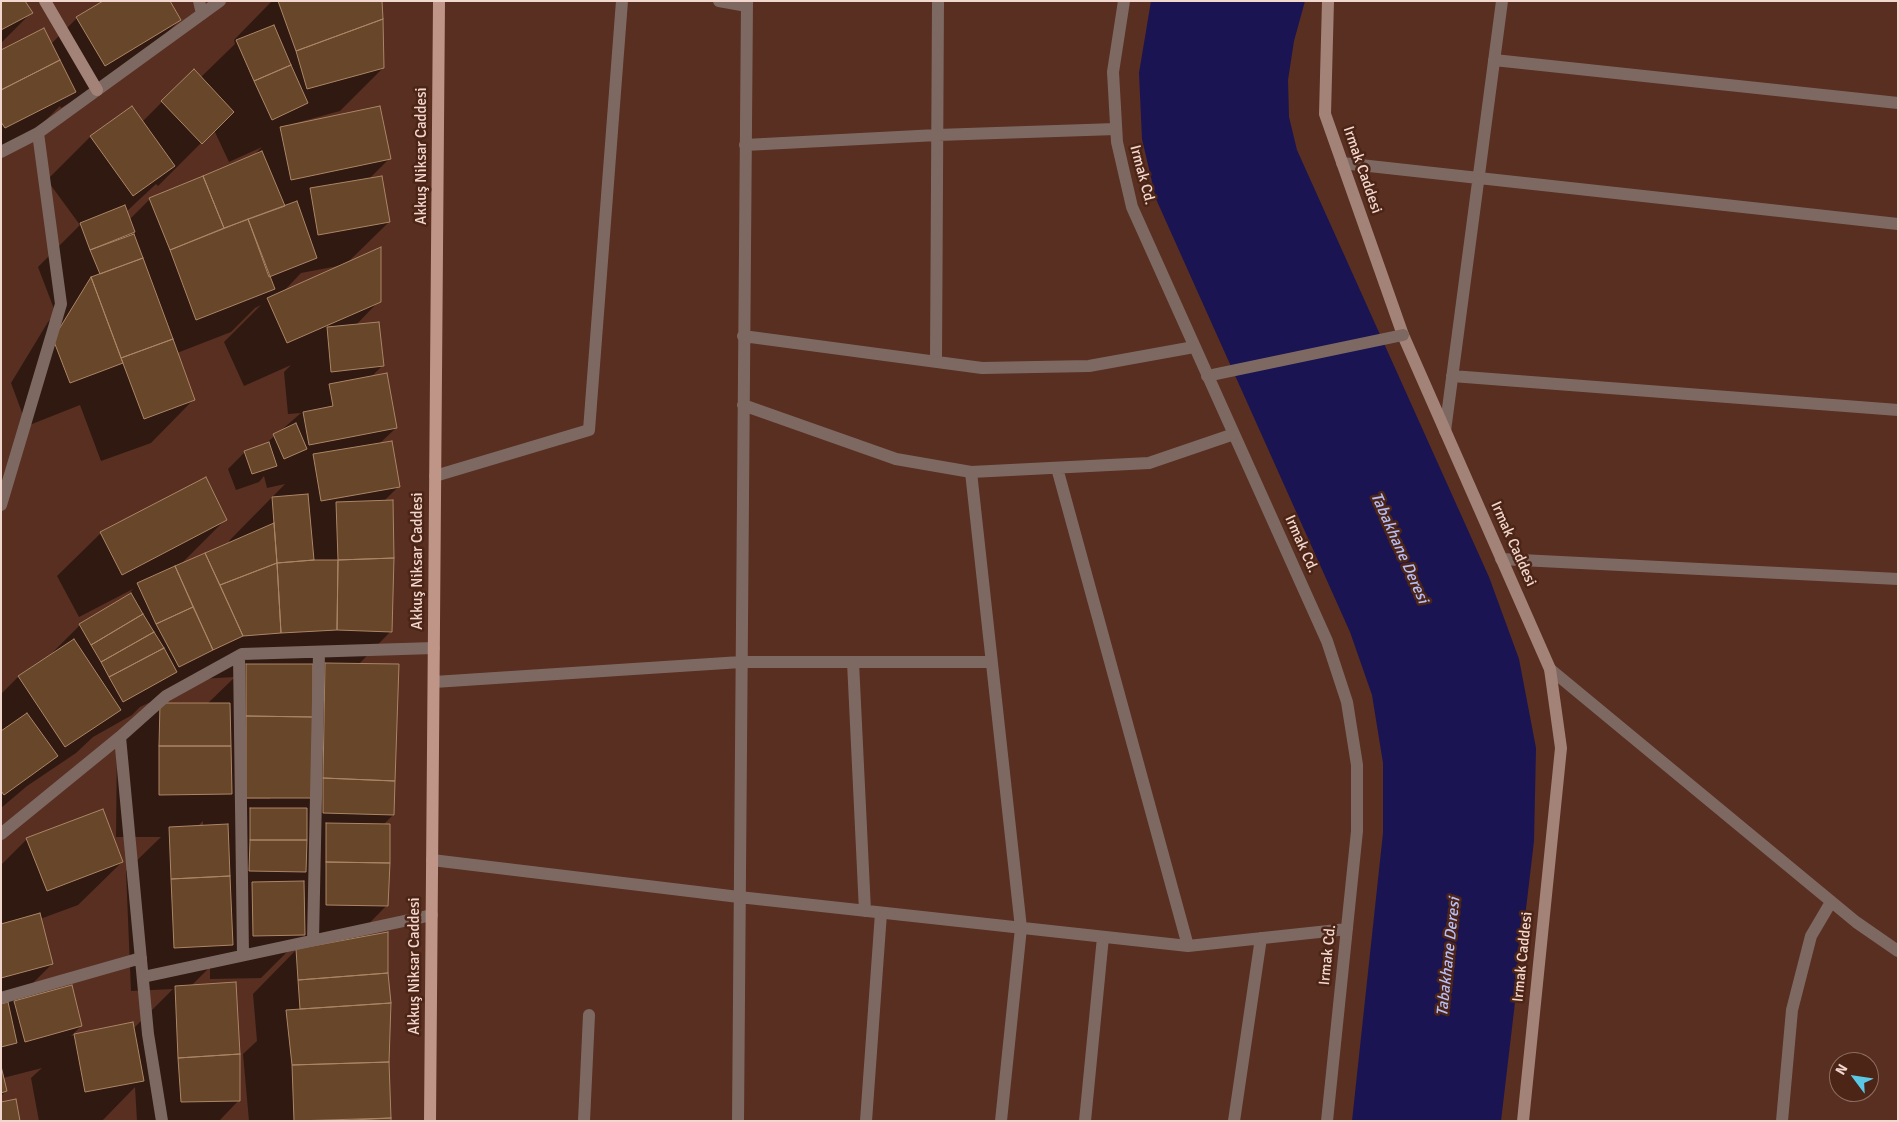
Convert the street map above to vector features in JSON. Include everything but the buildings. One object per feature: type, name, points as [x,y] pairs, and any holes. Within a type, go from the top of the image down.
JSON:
[{"type":"main road","name":"Akkuş Niksar Caddesi","points":[[430,1121],[439,1]]},
{"type":"street","points":[[45,1],[97,90]]},
{"type":"street","points":[[1,152],[38,133],[97,90],[200,8],[220,1]]},
{"type":"street","points":[[435,476],[589,430],[622,1]]},
{"type":"street","points":[[720,1],[747,4],[738,1121]]},
{"type":"street","points":[[936,361],[938,1]]},
{"type":"street","name":"Irmak Cd.","points":[[1124,1],[1113,72],[1116,142],[1132,207],[1327,642],[1347,702],[1358,765],[1357,831],[1327,1121]]},
{"type":"street","name":"Irmak Caddesi","points":[[1328,1],[1325,114],[1403,336],[1550,669],[1561,748],[1523,1121]]},
{"type":"street","points":[[1445,431],[1502,1]]},
{"type":"street","points":[[1494,60],[1898,103]]},
{"type":"street","points":[[745,144],[937,134],[1116,129]]},
{"type":"street","points":[[1,504],[61,304],[38,133]]},
{"type":"street","points":[[1342,162],[1898,224]]},
{"type":"street","points":[[743,336],[982,368],[1089,366],[1194,347]]},
{"type":"street","points":[[1207,376],[1403,336]]},
{"type":"street","points":[[1452,376],[1898,410]]},
{"type":"street","points":[[743,405],[896,458],[971,472],[1149,463],[1234,434]]},
{"type":"street","points":[[1057,468],[1188,946]]},
{"type":"street","points":[[971,472],[1021,928],[1001,1121]]},
{"type":"street","points":[[1502,559],[1898,579]]},
{"type":"street","points":[[1,834],[120,737],[166,696],[239,656],[434,648]]},
{"type":"street","points":[[313,940],[319,652]]},
{"type":"street","points":[[239,656],[243,955]]},
{"type":"street","points":[[434,682],[741,662],[991,662]]},
{"type":"street","points":[[853,662],[865,911]]},
{"type":"street","points":[[1550,669],[1831,902],[1898,952]]},
{"type":"street","points":[[120,737],[148,1034],[162,1121]]},
{"type":"street","points":[[432,860],[739,897],[1188,946],[1347,929]]},
{"type":"street","points":[[1782,1121],[1792,1010],[1811,936],[1831,902]]},
{"type":"street","points":[[866,1121],[881,913]]},
{"type":"street","points":[[143,977],[432,915]]},
{"type":"street","points":[[1085,1121],[1104,937]]},
{"type":"street","points":[[1234,1121],[1261,938]]},
{"type":"street","points":[[1,998],[141,958]]},
{"type":"street","points":[[584,1121],[589,1015]]},
{"type":"water","name":"Tabakhane Deresi","points":[[1151,1],[1305,1],[1294,41],[1288,80],[1289,117],[1297,150],[1489,577],[1519,659],[1536,748],[1534,841],[1501,1121],[1352,1121],[1383,833],[1383,763],[1372,695],[1350,632],[1156,199],[1142,139],[1139,73]]}]
